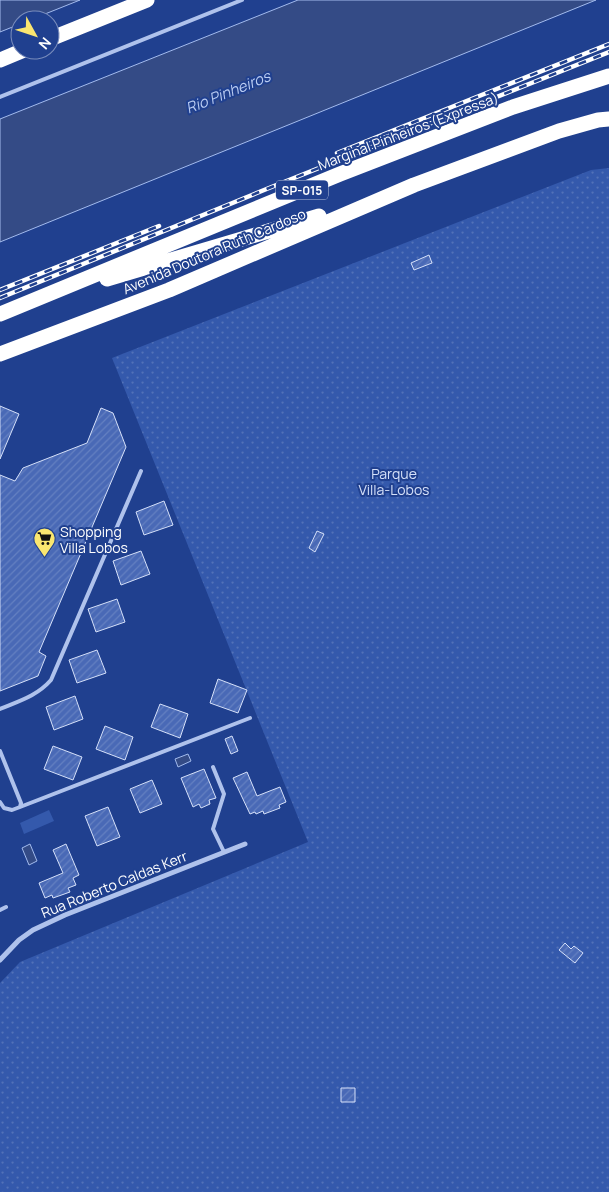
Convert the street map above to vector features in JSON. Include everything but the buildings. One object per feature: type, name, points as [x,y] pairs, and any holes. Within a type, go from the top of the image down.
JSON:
[{"type":"highway","points":[[60,35],[147,0]]},
{"type":"highway","name":"Marginal Pinheiros (Expressa)","points":[[0,314],[359,167],[513,107],[609,76]]},
{"type":"highway","name":"Avenida Doutora Ruth Cardoso","points":[[0,354],[169,290],[414,185],[559,131],[605,118]]},
{"type":"highway","points":[[49,294],[115,277],[311,218],[324,216],[334,218]]},
{"type":"street","name":"Rua Roberto Caldas Kerr","points":[[0,960],[19,940],[32,930],[245,844]]},
{"type":"lane","points":[[0,97],[242,0]]},
{"type":"lane","points":[[0,709],[35,694],[43,689],[51,680],[141,471]]},
{"type":"lane","points":[[0,802],[6,810],[12,810],[250,718]]},
{"type":"lane","points":[[0,751],[19,797],[20,807]]},
{"type":"lane","points":[[212,767],[224,794],[214,829],[224,852]]},
{"type":"lane","points":[[0,910],[6,907]]},
{"type":"green space","name":"Parque Villa-Lobos","points":[[609,168],[609,1192],[0,1192],[0,983],[20,962],[308,842],[112,358],[591,170]]},
{"type":"green space","points":[[49,810],[54,821],[24,834],[20,823]]},
{"type":"water","points":[[0,0],[80,0],[55,10],[10,10],[10,28],[0,32]]},
{"type":"water","name":"Rio Pinheiros","points":[[298,0],[596,0],[0,242],[0,119]]},
{"type":"water","points":[[188,754],[191,761],[178,767],[175,759]]},
{"type":"water","points":[[30,844],[37,861],[29,865],[22,848]]},
{"type":"railway","points":[[337,153],[609,44]]},
{"type":"railway","points":[[0,298],[609,52]]},
{"type":"railway","points":[[0,290],[159,226]]},
{"type":"place","name":"Shopping Villa Lobos","points":[[44,558]]}]
